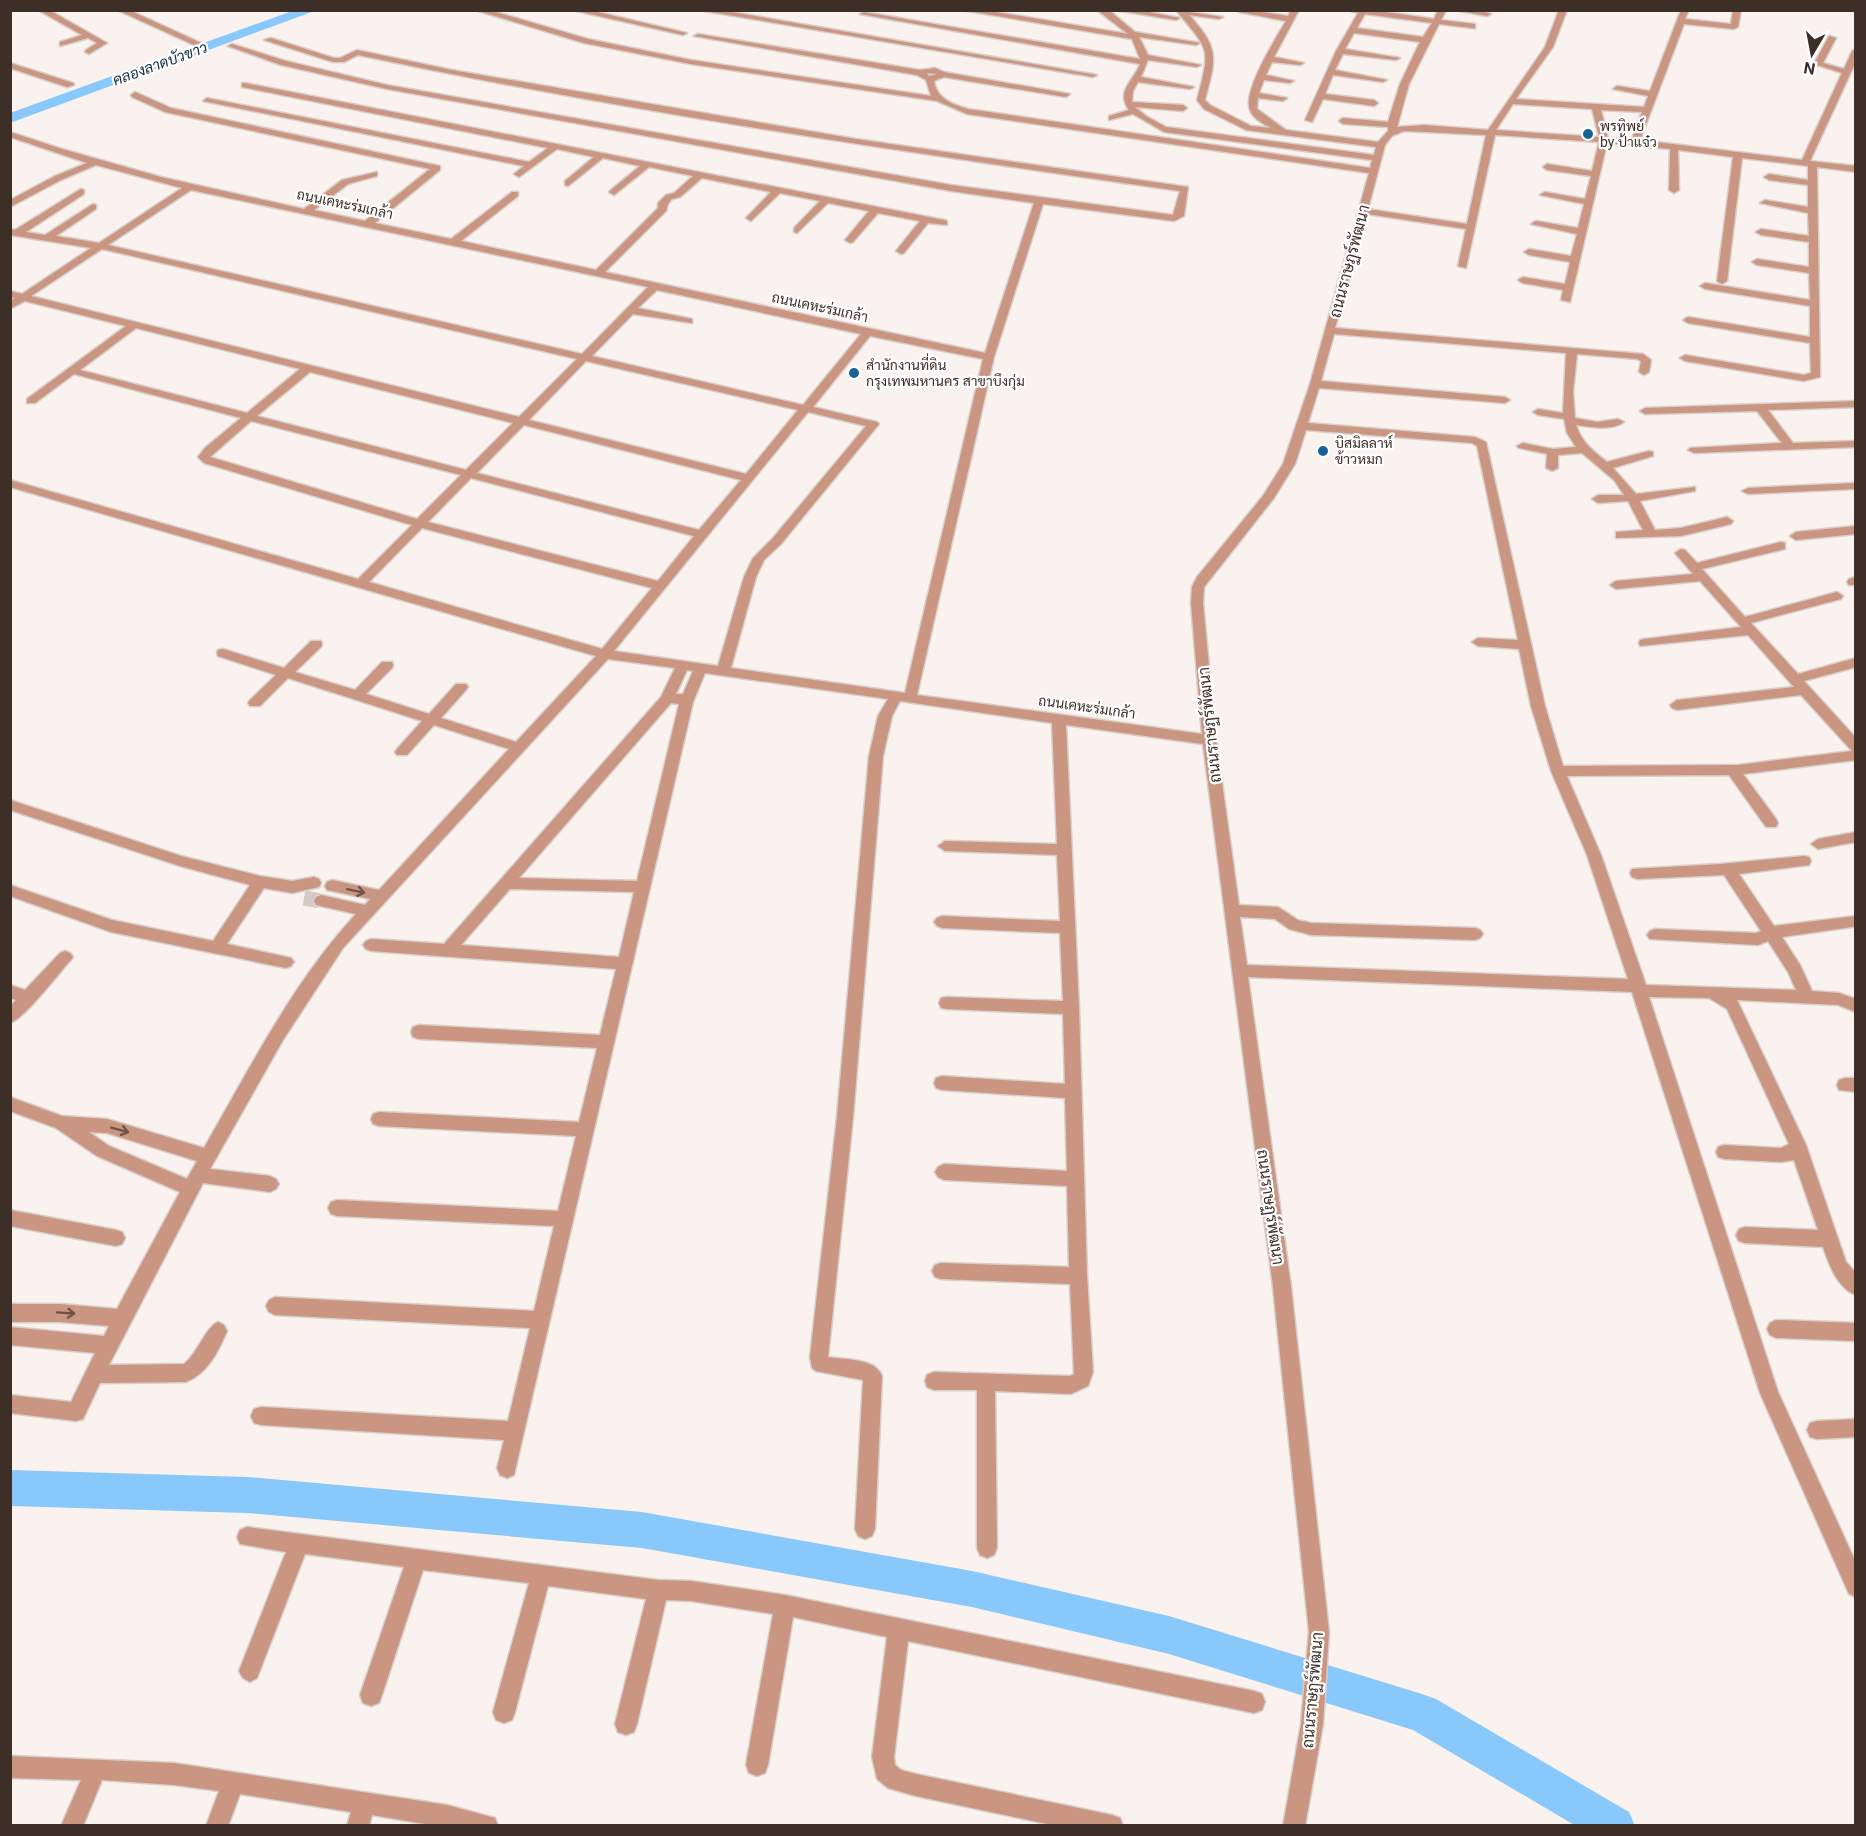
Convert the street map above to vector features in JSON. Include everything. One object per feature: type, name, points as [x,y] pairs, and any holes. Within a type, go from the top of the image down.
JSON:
[{"type":"street","points":[[42,10],[103,43],[88,52]]},
{"type":"street","points":[[121,10],[197,43]]},
{"type":"street","points":[[479,10],[587,41],[661,56],[767,75],[938,99]]},
{"type":"street","points":[[576,10],[685,35],[697,31],[932,74],[1066,94]]},
{"type":"street","points":[[704,10],[942,57],[1093,75]]},
{"type":"street","points":[[904,21],[916,10]]},
{"type":"street","points":[[966,10],[1133,36],[1196,43]]},
{"type":"street","points":[[1353,10],[1472,26]]},
{"type":"street","name":"ถนนราษฏร์พัฒนา","points":[[1294,1826],[1312,1724],[1319,1632],[1282,1287],[1242,971],[1209,740],[1197,603],[1198,587],[1208,570],[1279,482],[1289,464],[1315,384],[1381,145],[1392,128],[1396,107],[1425,40],[1438,21],[1442,10]]},
{"type":"street","points":[[1459,10],[1487,14]]},
{"type":"street","points":[[1463,266],[1491,132],[1510,100],[1549,47],[1563,10]]},
{"type":"street","points":[[1635,142],[1685,10]]},
{"type":"street","points":[[1682,21],[1734,27],[1737,10]]},
{"type":"street","points":[[1111,11],[1133,36],[1144,60],[1127,96],[1135,111],[1160,117],[1175,123],[1184,130],[1377,158]]},
{"type":"street","points":[[1111,11],[1219,17]]},
{"type":"street","points":[[1243,12],[1293,15],[1268,59],[1255,95],[1253,110],[1283,132]]},
{"type":"street","points":[[1309,120],[1340,51],[1362,12]]},
{"type":"street","points":[[708,20],[717,13]]},
{"type":"street","points":[[1179,13],[1208,42],[1211,52],[1201,100],[1203,104],[1225,114],[1242,126],[1381,145]]},
{"type":"street","points":[[864,14],[1144,60],[1197,65]]},
{"type":"street","points":[[1353,30],[1425,40]]},
{"type":"street","points":[[63,44],[89,35]]},
{"type":"street","points":[[678,44],[685,35]]},
{"type":"street","points":[[1832,38],[1818,64],[1846,72]]},
{"type":"street","points":[[232,46],[284,63],[387,87],[951,188],[1174,218],[1179,216],[1185,189],[835,139],[474,76],[357,52],[341,60],[333,60],[268,40]]},
{"type":"street","points":[[661,56],[669,50]]},
{"type":"street","points":[[1340,51],[1396,58]]},
{"type":"street","points":[[1685,358],[1811,378],[1816,375],[1814,240],[1809,162],[1856,51]]},
{"type":"street","points":[[942,57],[932,74],[932,93],[938,99],[956,108],[1373,171]]},
{"type":"street","points":[[1268,59],[1300,63]]},
{"type":"street","points":[[10,65],[70,86]]},
{"type":"street","points":[[1330,72],[1383,80]]},
{"type":"street","points":[[1261,77],[1290,81]]},
{"type":"street","points":[[1135,79],[1190,87]]},
{"type":"street","points":[[245,84],[944,223]]},
{"type":"street","points":[[1617,89],[1654,94]]},
{"type":"street","points":[[263,96],[272,90]]},
{"type":"street","points":[[135,95],[168,110],[436,168],[367,224]]},
{"type":"street","points":[[1255,95],[1283,98]]},
{"type":"street","points":[[1320,96],[1374,103]]},
{"type":"street","points":[[1510,100],[1647,110]]},
{"type":"street","points":[[207,101],[531,165]]},
{"type":"street","points":[[245,108],[254,102]]},
{"type":"street","points":[[1566,300],[1604,139],[1596,107]]},
{"type":"street","points":[[1112,118],[1135,111],[1183,108]]},
{"type":"street","points":[[1342,121],[1392,128],[1604,139],[1738,153],[1856,169]]},
{"type":"street","name":"ถนนเคหะร่มเกล้า","points":[[13,135],[96,162],[191,186],[867,333],[989,357]]},
{"type":"street","points":[[519,174],[556,146]]},
{"type":"street","points":[[1674,147],[1674,190]]},
{"type":"street","points":[[1722,281],[1738,153]]},
{"type":"street","points":[[568,183],[600,156]]},
{"type":"street","points":[[10,204],[58,178],[96,162]]},
{"type":"street","points":[[614,192],[646,165]]},
{"type":"street","points":[[1547,167],[1595,174]]},
{"type":"street","points":[[307,211],[345,182],[374,174]]},
{"type":"street","points":[[598,274],[663,209],[673,207],[680,199],[677,195],[699,176]]},
{"type":"street","points":[[1769,177],[1812,183]]},
{"type":"street","points":[[10,306],[191,186]]},
{"type":"street","points":[[751,218],[777,191]]},
{"type":"street","points":[[14,232],[81,192]]},
{"type":"street","points":[[453,242],[515,194]]},
{"type":"street","points":[[1545,195],[1589,202]]},
{"type":"street","points":[[797,230],[825,201]]},
{"type":"street","points":[[865,1529],[873,1376],[868,1372],[823,1365],[819,1362],[819,1357],[845,1117],[876,756],[885,716],[903,697],[989,357],[1039,201]]},
{"type":"street","points":[[1765,203],[1813,211]]},
{"type":"street","points":[[47,238],[93,207]]},
{"type":"street","points":[[850,240],[875,210]]},
{"type":"street","points":[[1363,211],[1471,227]]},
{"type":"street","points":[[902,251],[926,219]]},
{"type":"street","points":[[1536,224],[1582,231]]},
{"type":"street","points":[[14,232],[99,246],[873,424],[777,541],[759,558],[750,577],[723,672]]},
{"type":"street","points":[[1761,232],[1814,240]]},
{"type":"street","points":[[1529,252],[1576,260]]},
{"type":"street","points":[[1757,262],[1814,271]]},
{"type":"street","points":[[1523,280],[1569,288]]},
{"type":"street","points":[[361,583],[654,286]]},
{"type":"street","points":[[1705,286],[1815,304]]},
{"type":"street","points":[[10,294],[749,478]]},
{"type":"street","points":[[631,310],[688,321]]},
{"type":"street","points":[[1688,320],[1815,341]]},
{"type":"street","points":[[32,401],[134,325]]},
{"type":"street","points":[[1330,331],[1642,357],[1646,360],[1644,372]]},
{"type":"street","points":[[10,1404],[76,1412],[122,1318],[208,1157],[278,1035],[338,944],[605,654],[867,333]]},
{"type":"street","points":[[1572,350],[1569,419],[1573,433],[1586,450],[1606,466],[1634,499],[1651,534]]},
{"type":"street","points":[[307,369],[209,450],[204,457],[220,466],[421,524],[661,586]]},
{"type":"street","points":[[73,371],[703,535]]},
{"type":"street","points":[[1315,384],[1505,400]]},
{"type":"street","points":[[1645,411],[1856,404]]},
{"type":"street","points":[[1760,407],[1790,446]]},
{"type":"street","points":[[1538,412],[1597,425],[1618,422]]},
{"type":"street","points":[[1302,426],[1475,440],[1482,444],[1538,706],[1558,771],[1594,855],[1769,1393],[1856,1587]]},
{"type":"street","points":[[1694,450],[1856,444]]},
{"type":"street","points":[[1523,447],[1554,452],[1586,450]]},
{"type":"street","points":[[1552,468],[1554,452]]},
{"type":"street","points":[[1606,466],[1648,454]]},
{"type":"street","name":"ถนนเคหะร่มเกล้า","points":[[10,483],[605,654],[1209,740]]},
{"type":"street","points":[[1748,491],[1856,486]]},
{"type":"street","points":[[1598,499],[1634,499],[1691,489]]},
{"type":"street","points":[[1620,535],[1691,530],[1727,522]]},
{"type":"street","points":[[1796,536],[1856,530]]},
{"type":"street","points":[[1616,585],[1699,572],[1781,546]]},
{"type":"street","points":[[1681,553],[1856,747]]},
{"type":"street","points":[[1645,643],[1748,625],[1837,596]]},
{"type":"street","points":[[1478,642],[1524,645]]},
{"type":"street","points":[[255,703],[316,644]]},
{"type":"street","points":[[223,652],[520,748]]},
{"type":"street","points":[[1796,679],[1856,662]]},
{"type":"street","points":[[357,696],[387,665]]},
{"type":"street","points":[[446,952],[667,699],[683,666]]},
{"type":"street","points":[[507,1468],[641,887],[686,702],[699,669]]},
{"type":"street","points":[[402,752],[461,687]]},
{"type":"street","points":[[1677,705],[1805,690]]},
{"type":"street","points":[[667,699],[680,698],[686,702]]},
{"type":"street","points":[[934,1381],[1071,1385],[1080,1380],[1084,1372],[1078,1276],[1071,1008],[1059,718]]},
{"type":"street","points":[[1558,771],[1733,770],[1856,755]]},
{"type":"street","points":[[1733,770],[1771,823]]},
{"type":"street","points":[[10,806],[180,861],[260,882],[292,887],[314,883]]},
{"type":"street","points":[[1818,844],[1856,837]]},
{"type":"street","points":[[945,846],[1065,850]]},
{"type":"street","points":[[1637,873],[1689,874],[1804,861]]},
{"type":"street","points":[[1729,871],[1795,969],[1807,997]]},
{"type":"street","points":[[216,950],[260,882]]},
{"type":"street","points":[[506,883],[641,887]]},
{"type":"street","points":[[332,886],[381,896]]},
{"type":"street","points":[[292,887],[303,898]]},
{"type":"street","points":[[10,890],[111,926],[216,950],[286,962]]},
{"type":"street","points":[[321,901],[368,911]]},
{"type":"street","points":[[1232,911],[1278,913],[1294,925],[1311,929],[1475,934]]},
{"type":"street","points":[[1655,935],[1758,939],[1770,933],[1852,921]]},
{"type":"street","points":[[942,922],[1067,927]]},
{"type":"street","points":[[371,945],[623,963]]},
{"type":"street","points":[[10,1017],[65,957]]},
{"type":"street","points":[[1242,971],[1807,997],[1839,999],[1856,1006]]},
{"type":"street","points":[[10,991],[29,998]]},
{"type":"street","points":[[1712,992],[1733,1005],[1798,1145],[1839,1267],[1856,1287]]},
{"type":"street","points":[[947,1003],[1071,1008]]},
{"type":"street","points":[[419,1032],[605,1042]]},
{"type":"street","points":[[942,1083],[1072,1091]]},
{"type":"street","points":[[10,1104],[62,1123],[104,1151],[195,1182],[270,1184]]},
{"type":"street","points":[[379,1119],[584,1129]]},
{"type":"street","points":[[62,1123],[107,1126],[208,1157]]},
{"type":"street","points":[[1724,1152],[1781,1155],[1792,1153],[1798,1145]]},
{"type":"street","points":[[944,1172],[1075,1179]]},
{"type":"street","points":[[337,1208],[564,1219]]},
{"type":"street","points":[[10,1218],[116,1238]]},
{"type":"street","points":[[1745,1235],[1828,1239]]},
{"type":"street","points":[[941,1272],[1078,1276]]},
{"type":"street","points":[[275,1306],[541,1320]]},
{"type":"street","points":[[10,1313],[60,1313],[122,1318]]},
{"type":"street","points":[[1776,1329],[1856,1332]]},
{"type":"street","points":[[94,1374],[186,1373],[194,1369],[202,1360],[218,1331]]},
{"type":"street","points":[[10,1336],[109,1345]]},
{"type":"street","points":[[986,1381],[987,1548]]},
{"type":"street","points":[[261,1416],[515,1431]]},
{"type":"street","points":[[1817,1430],[1856,1428]]},
{"type":"street","points":[[247,1537],[658,1590],[691,1591],[784,1605],[1254,1702]]},
{"type":"street","points":[[250,1671],[299,1543]]},
{"type":"street","points":[[371,1695],[417,1558]]},
{"type":"street","points":[[504,1712],[541,1575]]},
{"type":"street","points":[[626,1724],[658,1590]]},
{"type":"street","points":[[757,1765],[784,1605]]},
{"type":"street","points":[[899,1627],[883,1757],[885,1771],[896,1780],[916,1785],[1112,1826]]},
{"type":"street","points":[[10,1767],[174,1774],[447,1816],[487,1826]]},
{"type":"street","points":[[72,1826],[96,1769]]},
{"type":"street","points":[[217,1826],[234,1782]]},
{"type":"street","points":[[358,1826],[365,1803]]},
{"type":"waterway","name":"คลองลาดบัวขาว","points":[[10,118],[310,10]]},
{"type":"waterway","points":[[10,1488],[247,1495],[642,1530],[972,1589],[1169,1635],[1422,1713],[1615,1826]]},
{"type":"tunnel","points":[[304,898],[321,901]]},
{"type":"place","name":"พรทิพย์ by ป้าแจ๋ว","points":[[1588,134]]},
{"type":"place","name":"สำนักงานที่ดิน กรุงเทพมหานคร สาขาบึงกุ่ม","points":[[854,373]]},
{"type":"place","name":"บิสมิลลาห์ ข้าวหมก","points":[[1323,451]]}]
